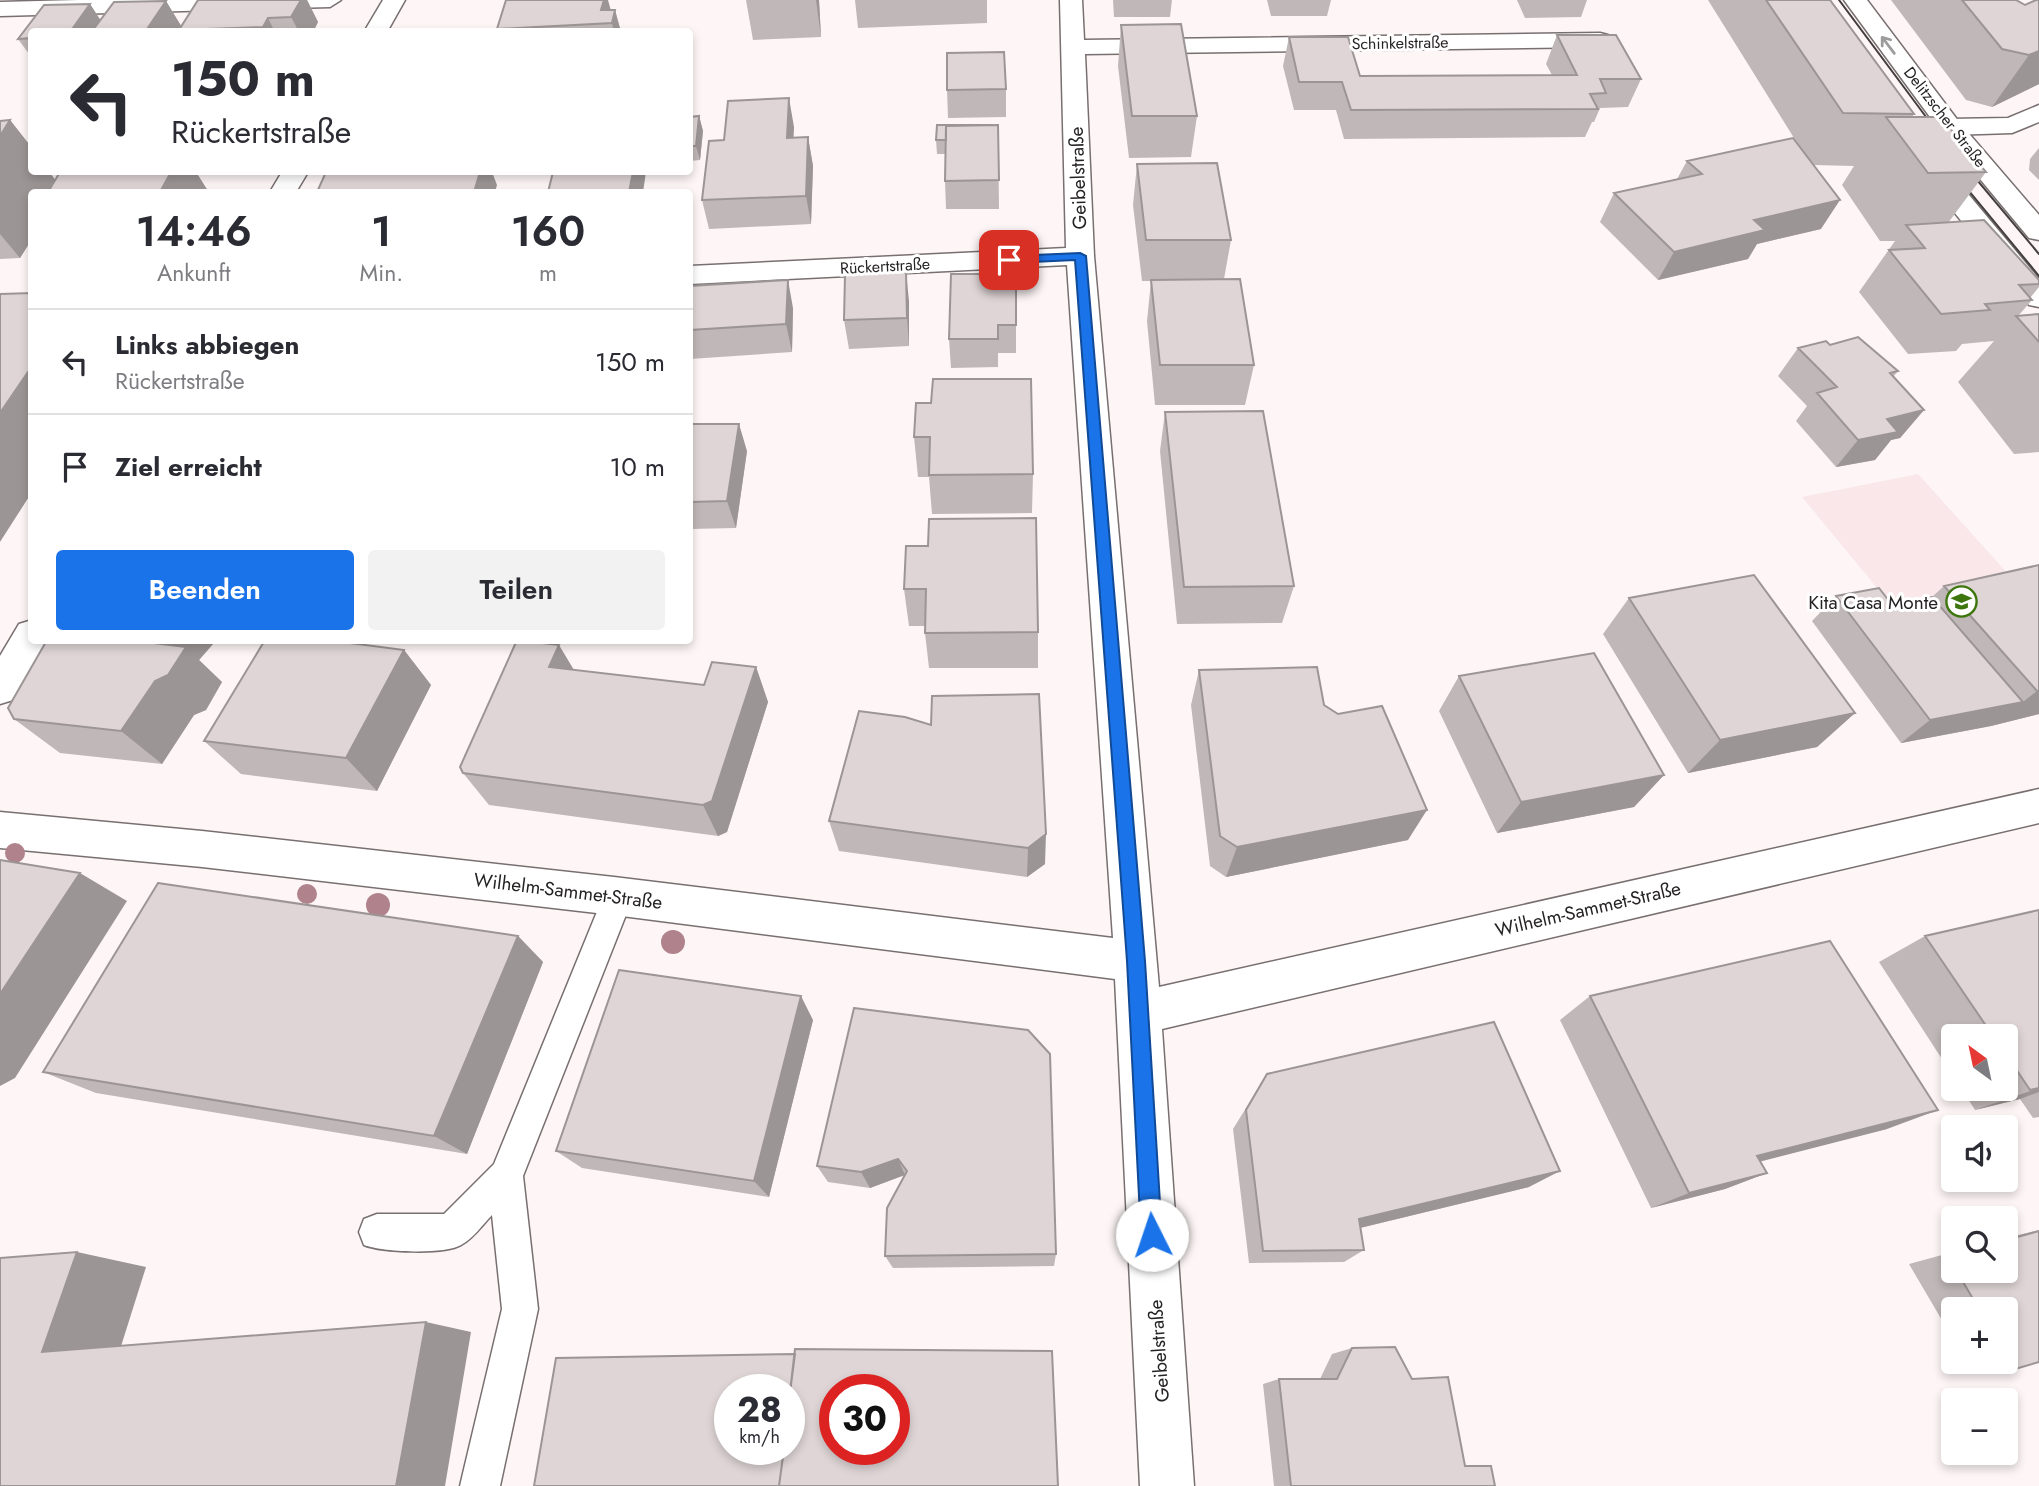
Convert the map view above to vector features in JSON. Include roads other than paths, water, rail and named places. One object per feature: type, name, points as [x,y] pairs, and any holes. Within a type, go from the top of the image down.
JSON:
[{"type":"street","points":[[0,9],[330,0]]},
{"type":"street","points":[[377,28],[394,0]]},
{"type":"street","name":"Geibelstraße","points":[[1071,0],[1080,256],[1136,961],[1167,1486]]},
{"type":"street","name":"Delitzscher Straße","points":[[1855,0],[1950,127],[2039,232]]},
{"type":"street","name":"Schinkelstraße","points":[[1073,47],[1600,40]]},
{"type":"street","points":[[1950,127],[2012,125],[2039,113]]},
{"type":"street","points":[[1917,149],[2039,298]]},
{"type":"street","name":"Rückertstraße","points":[[693,275],[1080,256]]},
{"type":"street","points":[[0,690],[28,641]]},
{"type":"street","name":"Wilhelm-Sammet-Straße","points":[[1138,1013],[2039,806]]},
{"type":"street","name":"Wilhelm-Sammet-Straße","points":[[0,830],[202,849],[618,897],[1018,949],[1136,961]]},
{"type":"lane","points":[[377,1232],[451,1232],[506,1176],[618,897]]},
{"type":"lane","points":[[480,1486],[520,1310],[506,1176]]},
{"type":"tram line","points":[[1839,0],[1938,133]]},
{"type":"tram line","points":[[1967,168],[2039,254]]},
{"type":"tram line","points":[[1959,179],[2039,276]]},
{"type":"place","name":"Kita Casa Monte","points":[[1961,602]]}]
